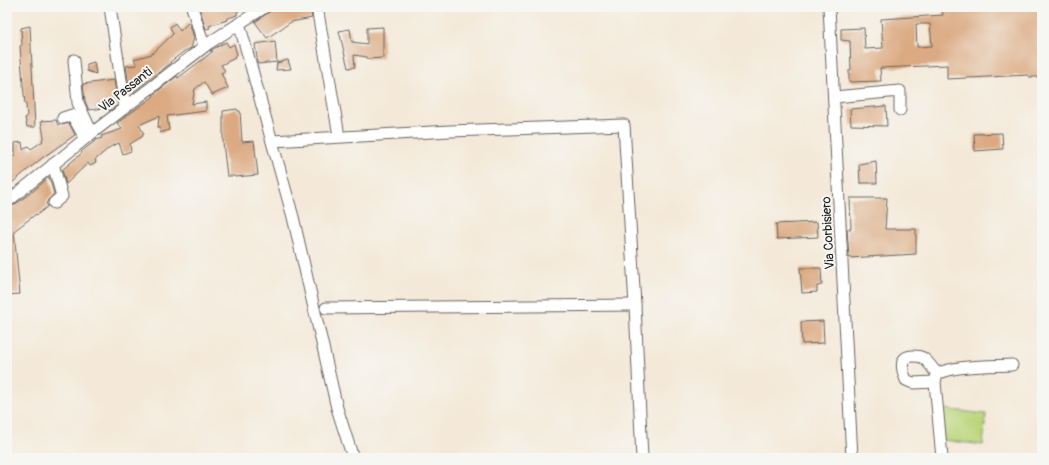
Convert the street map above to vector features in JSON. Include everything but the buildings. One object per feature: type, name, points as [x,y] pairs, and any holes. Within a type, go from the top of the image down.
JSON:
[{"type":"street","points":[[110,7],[125,107]]},
{"type":"street","points":[[192,7],[204,46]]},
{"type":"street","name":"Via Passanti","points":[[7,202],[52,164],[204,46],[265,7]]},
{"type":"street","points":[[317,7],[338,130]]},
{"type":"street","name":"Via Corbisiero","points":[[829,7],[852,458]]},
{"type":"street","points":[[239,23],[293,217],[337,408],[353,458]]},
{"type":"street","points":[[74,60],[78,103],[89,135]]},
{"type":"street","points":[[834,97],[900,91],[900,110]]},
{"type":"street","points":[[63,118],[72,115],[89,135]]},
{"type":"street","points":[[272,142],[450,131],[624,125],[635,305],[642,458]]},
{"type":"street","points":[[52,164],[62,196],[54,203]]},
{"type":"street","points":[[326,308],[635,305]]},
{"type":"street","points":[[942,458],[936,378],[942,372],[961,368],[1012,365]]},
{"type":"green space","points":[[943,409],[986,414],[983,445],[942,440]]}]
